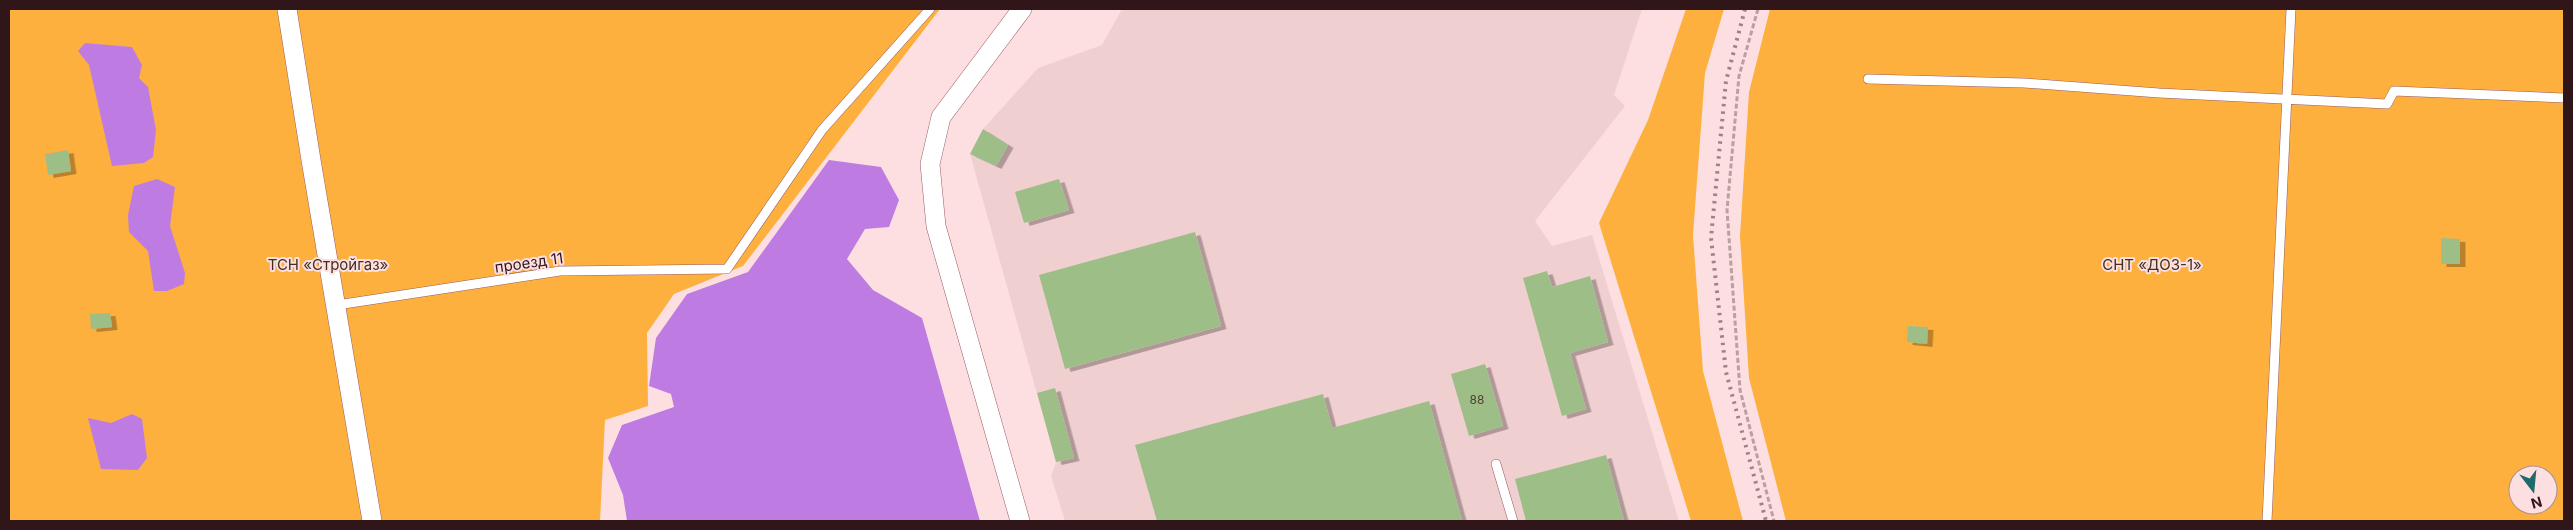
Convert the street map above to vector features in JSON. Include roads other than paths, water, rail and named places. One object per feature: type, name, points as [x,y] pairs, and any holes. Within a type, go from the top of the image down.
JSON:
[{"type":"street","points":[[287,9],[372,521]]},
{"type":"street","points":[[1020,521],[936,226],[930,164],[940,117],[1022,9]]},
{"type":"lane","name":"проезд 11","points":[[337,305],[560,271],[727,270],[822,130],[930,9]]},
{"type":"lane","points":[[2266,521],[2292,9]]},
{"type":"lane","points":[[1868,78],[2024,83],[2159,93],[2387,104],[2394,91],[2564,98]]},
{"type":"lane","points":[[1496,464],[1513,521]]},
{"type":"railway","points":[[1745,9],[1726,81],[1711,238],[1726,372],[1766,521]]},
{"type":"park label","name":"ТСН «Стройгаз»","points":[[328,265]]},
{"type":"park label","name":"СНТ «ДОЗ-1»","points":[[2152,265]]}]
